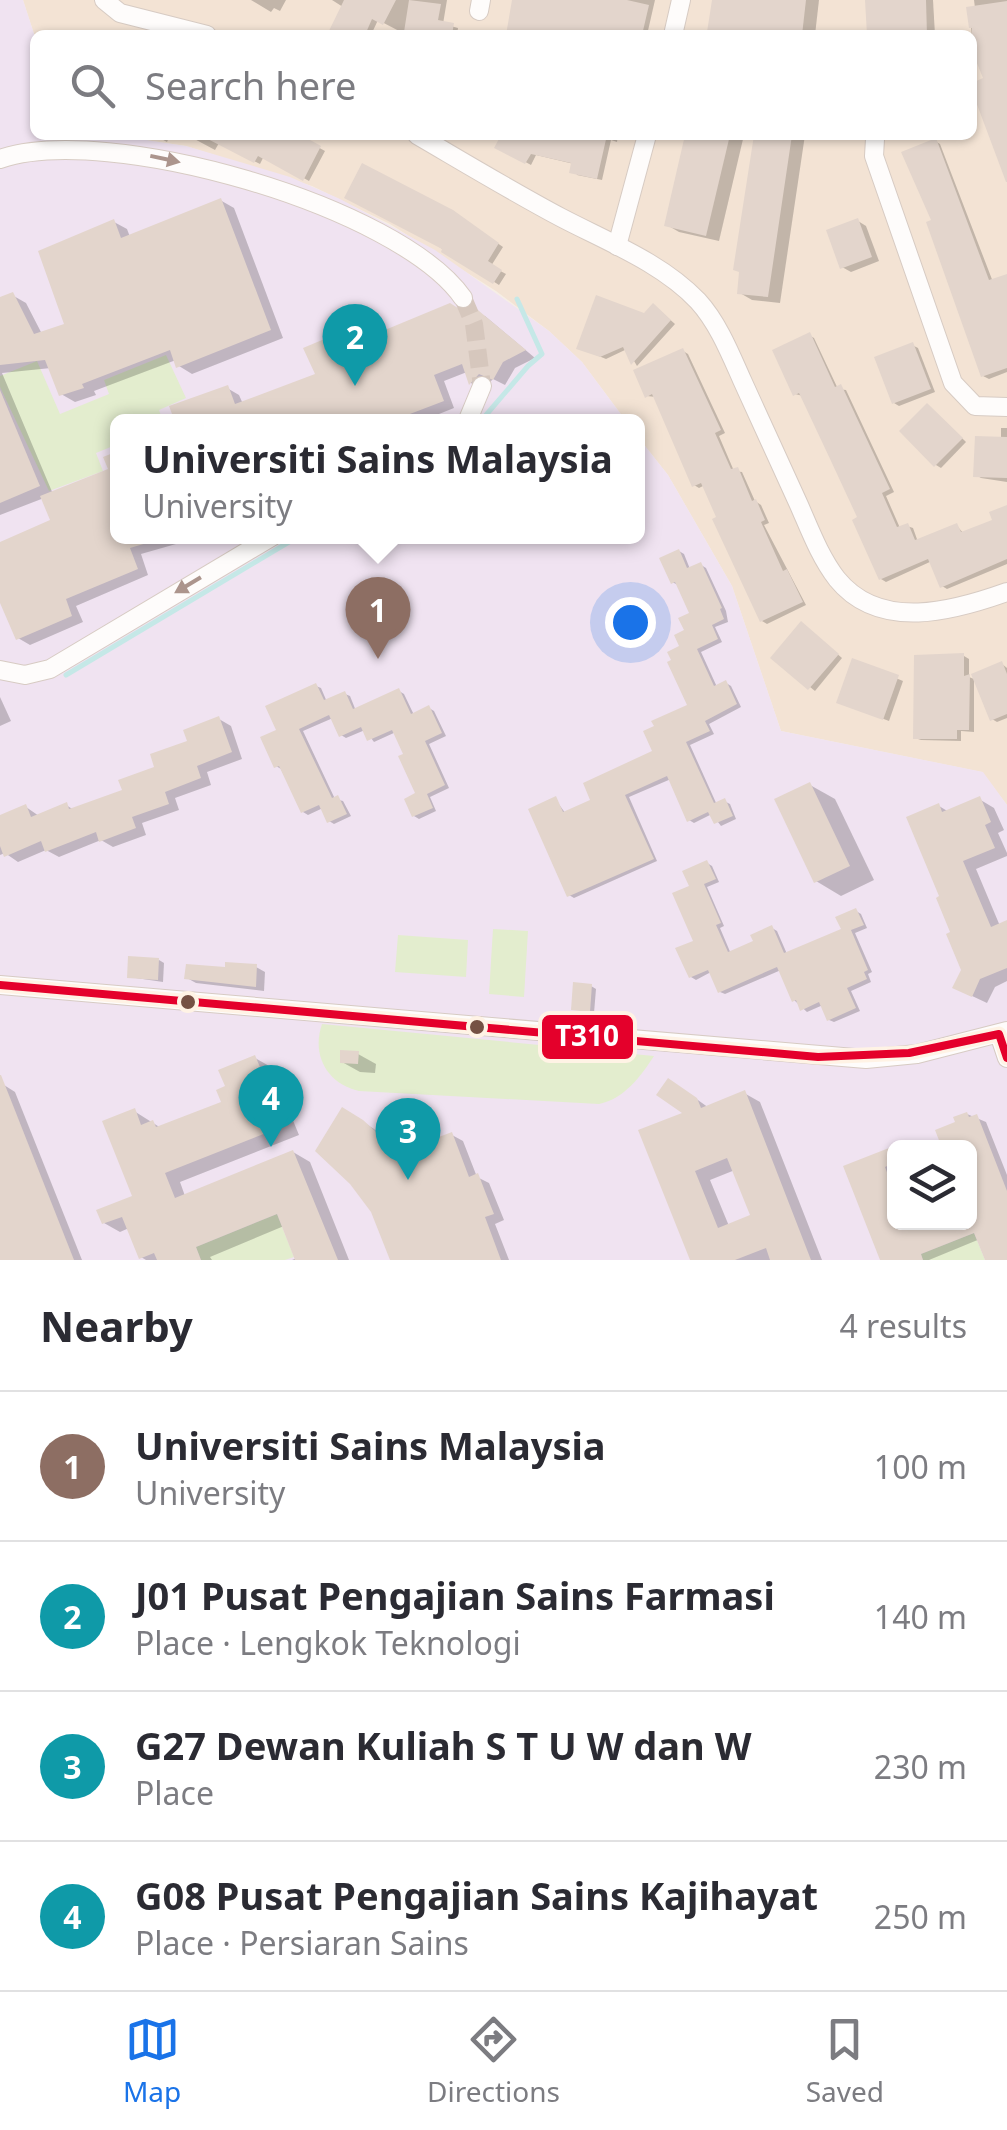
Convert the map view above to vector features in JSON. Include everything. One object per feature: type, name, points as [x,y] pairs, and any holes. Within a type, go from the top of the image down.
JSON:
[{"type":"street","points":[[674,30],[681,0]]},
{"type":"street","points":[[105,1],[120,13],[187,30]]},
{"type":"street","points":[[426,140],[617,246],[699,302],[715,325],[816,543],[840,582],[871,603],[907,613],[946,612],[1007,592]]},
{"type":"street","points":[[617,246],[646,140]]},
{"type":"street","points":[[876,140],[874,156],[953,383],[975,406],[1007,407]]},
{"type":"street","points":[[0,160],[49,148],[161,157],[284,190],[370,229],[416,255],[441,272],[463,298]]},
{"type":"street","points":[[470,414],[482,386]]},
{"type":"street","points":[[0,670],[24,675],[50,669],[259,544]]},
{"type":"street","points":[[0,985],[866,1059],[917,1054],[1003,1032],[1007,1058]]},
{"type":"shaded area","points":[[0,0],[23,0],[33,30],[30,140],[146,140],[186,146],[290,177],[340,199],[435,250],[549,331],[582,362],[621,414],[110,414],[110,544],[645,544],[645,446],[668,475],[732,586],[781,731],[983,772],[1007,805],[1007,1260],[0,1260]]},
{"type":"shaded area","points":[[23,0],[1007,0],[1007,805],[982,772],[781,731],[732,586],[668,475],[645,446],[645,414],[621,414],[582,362],[549,331],[496,291],[390,224],[312,186],[186,146],[146,140],[977,140],[977,30],[33,30]]},
{"type":"green space","points":[[166,355],[186,398],[159,410],[160,414],[110,414],[110,447],[96,453],[103,471],[49,491],[0,387],[0,376],[37,361],[60,414],[109,394],[104,380]]},
{"type":"green space","points":[[493,929],[528,931],[524,997],[489,994]]},
{"type":"green space","points":[[398,935],[468,940],[466,977],[395,972]]},
{"type":"green space","points":[[322,1024],[654,1056],[624,1092],[599,1104],[359,1091],[339,1082],[325,1067],[319,1047]]},
{"type":"green space","points":[[277,1214],[294,1257],[201,1260],[196,1247]]},
{"type":"green space","points":[[974,1233],[985,1260],[923,1260],[921,1254]]},
{"type":"building","points":[[344,0],[396,0],[383,25],[372,19],[367,30],[329,30]]},
{"type":"building","points":[[409,0],[441,4],[438,20],[454,23],[453,30],[404,30]]},
{"type":"building","points":[[512,0],[627,0],[649,5],[643,30],[507,30]]},
{"type":"building","points":[[712,0],[806,0],[803,30],[707,30]]},
{"type":"building","points":[[865,0],[926,0],[927,30],[867,30]]},
{"type":"building","points":[[1007,1],[1007,182],[977,104],[977,81],[983,78],[977,63],[977,30],[969,28],[966,7]]},
{"type":"building","points":[[210,140],[310,140],[321,146],[303,181],[258,156],[254,163]]},
{"type":"building","points":[[498,140],[606,140],[597,179],[569,173],[571,163],[531,154],[525,164],[494,148]]},
{"type":"building","points":[[684,140],[729,140],[706,236],[664,226]]},
{"type":"building","points":[[753,140],[791,140],[768,297],[737,294],[739,272],[733,270]]},
{"type":"building","points":[[937,140],[989,280],[1007,274],[1007,368],[981,377],[926,222],[931,220],[901,152]]},
{"type":"building","points":[[362,163],[453,210],[499,243],[488,261],[502,270],[493,284],[441,252],[442,249],[344,198]]},
{"type":"building","points":[[221,198],[271,330],[176,368],[170,350],[59,396],[45,360],[0,365],[0,297],[13,292],[34,334],[64,324],[38,251],[114,219],[121,238]]},
{"type":"building","points":[[858,218],[872,257],[840,269],[826,230]]},
{"type":"building","points":[[596,295],[644,313],[653,303],[671,320],[631,365],[623,347],[600,357],[576,349]]},
{"type":"building","points":[[450,303],[461,310],[473,306],[526,350],[503,362],[493,380],[479,374],[469,385],[462,364],[434,375],[444,401],[410,414],[172,414],[169,406],[228,385],[235,404],[315,374],[303,348],[365,322],[368,337]]},
{"type":"building","points":[[810,332],[835,387],[841,384],[890,489],[882,493],[897,527],[908,523],[915,540],[957,523],[961,532],[992,520],[989,512],[1007,505],[1007,559],[940,588],[928,559],[879,580],[852,520],[857,517],[831,461],[799,393],[793,396],[772,350]]},
{"type":"building","points":[[913,342],[931,389],[892,404],[874,357]]},
{"type":"building","points":[[683,348],[721,430],[715,433],[731,469],[738,467],[752,501],[756,499],[765,520],[761,522],[783,571],[787,569],[803,602],[760,622],[712,519],[716,517],[701,483],[692,487],[652,394],[645,398],[633,370]]},
{"type":"building","points":[[0,390],[40,486],[0,503]]},
{"type":"building","points":[[927,403],[963,438],[934,467],[899,431]]},
{"type":"building","points":[[975,436],[1007,437],[1007,478],[973,477]]},
{"type":"building","points":[[110,454],[110,544],[144,544],[130,548],[138,569],[66,599],[72,616],[16,640],[0,603],[0,542],[50,520],[40,496],[108,469],[103,457]]},
{"type":"building","points":[[679,549],[687,568],[701,562],[722,608],[724,619],[712,625],[718,639],[697,649],[714,686],[726,680],[737,704],[705,721],[710,731],[686,742],[714,803],[725,798],[733,816],[714,824],[708,812],[687,822],[667,776],[625,795],[654,859],[567,897],[528,809],[556,796],[563,812],[590,800],[583,783],[652,751],[643,731],[654,726],[651,721],[687,705],[667,662],[671,660],[667,652],[679,646],[674,635],[684,630],[678,618],[689,613],[659,558]]},
{"type":"building","points":[[801,621],[839,654],[808,690],[770,658]]},
{"type":"building","points":[[964,653],[964,676],[970,674],[969,730],[957,730],[957,739],[913,739],[914,655]]},
{"type":"building","points":[[852,658],[899,675],[883,720],[836,703]]},
{"type":"building","points":[[1002,661],[1007,674],[1007,714],[990,721],[971,674]]},
{"type":"building","points":[[316,683],[324,700],[345,691],[353,709],[399,688],[411,714],[429,705],[442,733],[425,741],[445,785],[427,794],[433,808],[412,817],[404,799],[415,793],[398,756],[403,754],[392,730],[367,741],[361,727],[339,737],[329,715],[299,729],[332,798],[338,795],[347,814],[327,823],[319,805],[301,813],[260,737],[276,730],[265,706]]},
{"type":"building","points":[[219,716],[232,752],[197,766],[201,778],[165,792],[169,804],[132,817],[136,828],[99,842],[96,832],[45,852],[41,841],[4,857],[0,815],[26,804],[31,817],[67,802],[69,809],[122,790],[118,780],[154,767],[150,754],[187,741],[183,730]]},
{"type":"building","points":[[810,782],[850,866],[814,883],[774,799]]},
{"type":"building","points":[[980,796],[991,822],[985,825],[995,848],[963,861],[991,927],[1007,920],[1007,968],[980,979],[972,997],[952,988],[961,970],[946,934],[950,932],[936,898],[939,896],[906,817],[939,803],[942,812]]},
{"type":"building","points":[[707,860],[716,879],[704,884],[721,923],[716,925],[728,952],[753,941],[750,935],[772,925],[784,953],[841,929],[835,917],[856,908],[864,925],[851,930],[868,970],[864,972],[867,979],[847,988],[856,1008],[827,1021],[819,1002],[800,1011],[777,967],[718,993],[708,970],[689,978],[675,948],[693,941],[672,893],[689,886],[682,871]]},
{"type":"building","points":[[128,956],[159,958],[158,980],[127,978]]},
{"type":"building","points":[[225,962],[257,964],[256,987],[184,979],[186,964],[225,967]]},
{"type":"building","points":[[573,982],[592,984],[590,1012],[571,1010]]},
{"type":"building","points":[[340,1050],[359,1051],[358,1064],[340,1063]]},
{"type":"building","points":[[255,1055],[284,1126],[165,1173],[175,1198],[293,1150],[338,1260],[295,1260],[277,1214],[196,1247],[201,1260],[157,1260],[154,1253],[139,1259],[122,1217],[102,1224],[96,1210],[132,1196],[102,1121],[135,1108],[141,1125],[153,1120],[156,1127],[221,1102],[216,1090],[225,1086],[218,1070]]},
{"type":"building","points":[[1,1075],[74,1260],[0,1260]]},
{"type":"building","points":[[668,1078],[697,1098],[701,1108],[745,1090],[811,1260],[770,1260],[766,1248],[735,1260],[690,1260],[638,1130],[682,1113],[656,1095]],"holes":[[[727,1158],[750,1215],[718,1228],[695,1171]]]},
{"type":"building","points":[[342,1107],[383,1138],[394,1154],[452,1132],[469,1177],[478,1173],[494,1214],[485,1217],[501,1260],[390,1260],[371,1212],[350,1184],[315,1151]]},
{"type":"building","points":[[967,1112],[969,1117],[977,1114],[1007,1191],[1007,1260],[985,1260],[974,1233],[921,1254],[923,1260],[880,1260],[843,1166],[887,1149],[887,1230],[977,1230],[977,1140],[939,1140],[935,1130],[955,1122],[953,1117]]},
{"type":"waterway","points":[[487,414],[542,354],[517,299]]},
{"type":"waterway","points":[[66,675],[286,544]]},
{"type":"tunnel","points":[[463,298],[474,324],[482,386]]},
{"type":"transit line","name":"T310","points":[[0,985],[818,1057],[909,1053],[999,1034],[1007,1058]]},
{"type":"place","name":"J01 Pusat Pengajian Sains Farmasi","points":[[355,386]]},
{"type":"place","name":"Universiti Sains Malaysia","points":[[378,659]]},
{"type":"place","name":"G08 Pusat Pengajian Sains Kajihayat","points":[[271,1147]]},
{"type":"place","name":"G27 Dewan Kuliah S T U W dan W","points":[[408,1180]]}]
